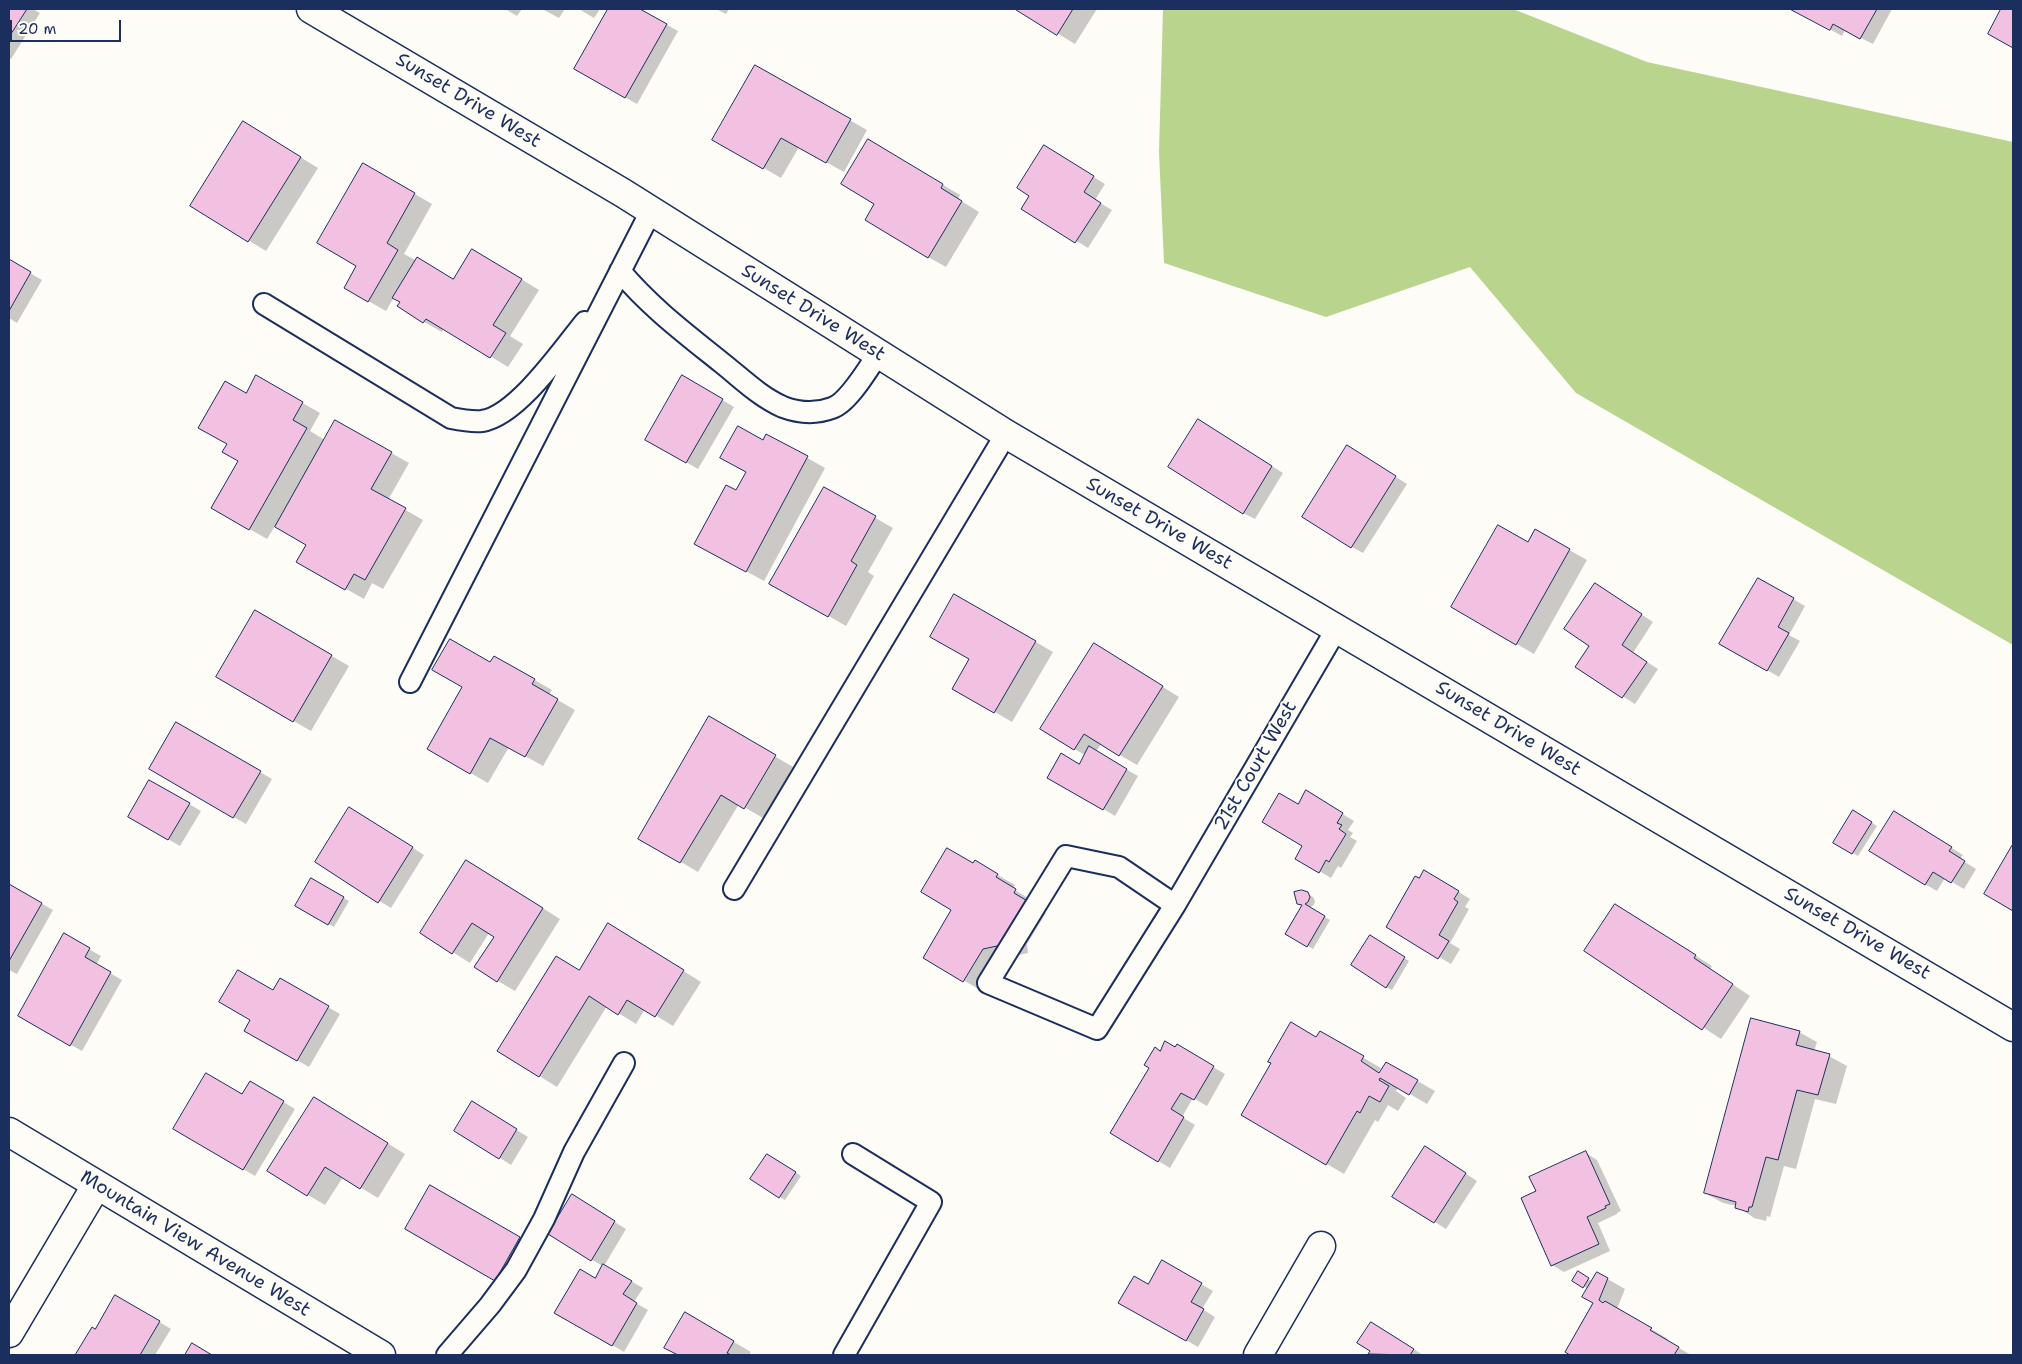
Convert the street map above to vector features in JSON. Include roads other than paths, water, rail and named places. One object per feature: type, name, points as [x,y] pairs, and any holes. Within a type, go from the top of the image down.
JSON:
[{"type":"street","name":"Sunset Drive West","points":[[311,9],[651,211],[1006,434],[2013,1027]]},
{"type":"street","name":"Mountain View Avenue West","points":[[9,1132],[96,1186],[381,1355]]},
{"type":"street","points":[[9,1333],[96,1186]]},
{"type":"street","points":[[1258,1355],[1321,1246]]},
{"type":"lane","points":[[410,682],[651,211]]},
{"type":"lane","points":[[620,271],[653,307],[760,393],[782,406],[796,411],[813,412],[834,408],[849,394],[878,354]]},
{"type":"lane","points":[[264,304],[451,418],[483,421],[498,415],[529,390],[610,291]]},
{"type":"lane","points":[[734,889],[1006,434]]},
{"type":"lane","name":"21st Court West","points":[[1175,905],[1119,867],[1066,856],[988,983],[1097,1029],[1175,905],[1337,628]]},
{"type":"lane","points":[[447,1355],[490,1306],[516,1270],[544,1219],[574,1152],[624,1063]]},
{"type":"lane","points":[[844,1355],[931,1202],[853,1154]]}]
